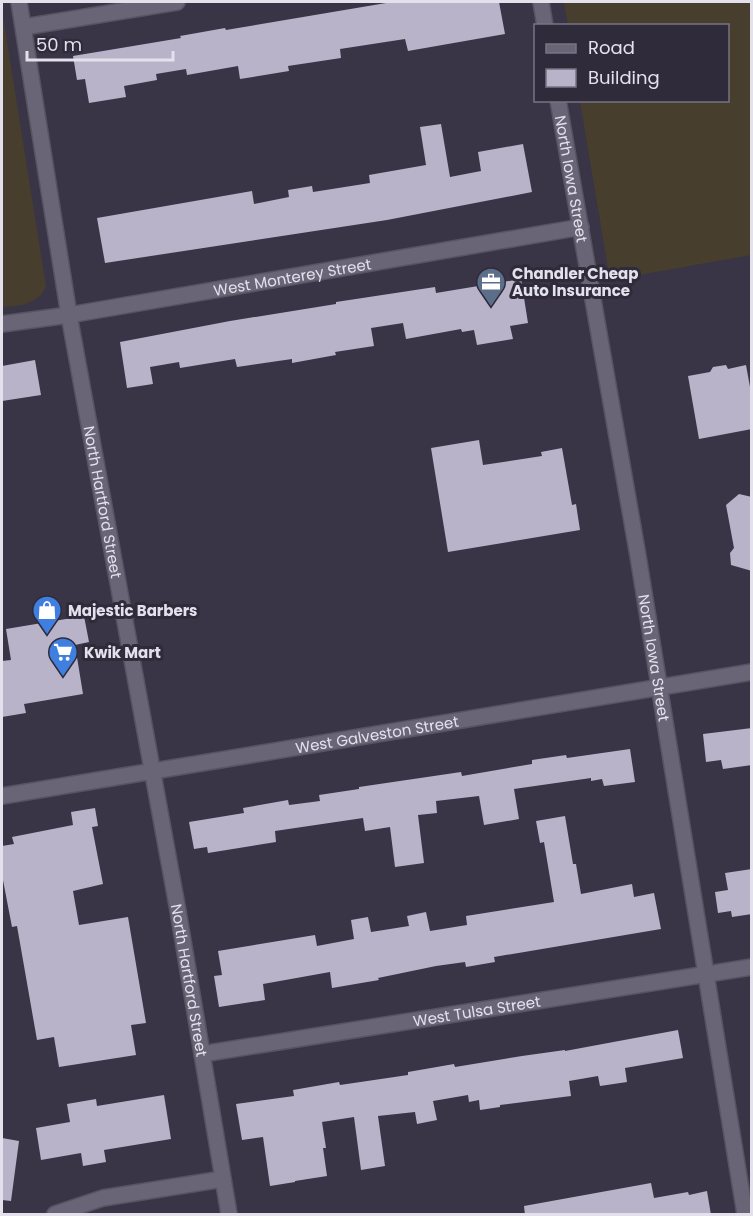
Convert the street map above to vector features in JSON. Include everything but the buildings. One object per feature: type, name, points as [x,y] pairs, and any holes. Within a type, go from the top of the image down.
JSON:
[{"type":"street","name":"North Hartford Street","points":[[19,2],[69,315],[229,1215]]},
{"type":"street","points":[[24,27],[177,2]]},
{"type":"street","points":[[541,2],[545,24]]},
{"type":"street","name":"North Iowa Street","points":[[558,102],[659,688],[745,1215]]},
{"type":"street","name":"West Monterey Street","points":[[2,324],[69,315],[581,226]]},
{"type":"street","name":"West Galveston Street","points":[[2,796],[752,672]]},
{"type":"street","name":"West Tulsa Street","points":[[202,1054],[752,967]]},
{"type":"street","points":[[55,1215],[103,1198],[223,1179]]},
{"type":"shaded area","points":[[564,2],[751,2],[751,255],[610,280],[580,102],[729,102],[729,24],[568,24]]},
{"type":"shaded area","points":[[2,10],[46,287],[33,301],[23,305],[2,307]]},
{"type":"place","name":"Chandler Cheap Auto Insurance","points":[[491,308]]},
{"type":"place","name":"Majestic Barbers","points":[[47,636]]},
{"type":"place","name":"Kwik Mart","points":[[63,678]]}]
